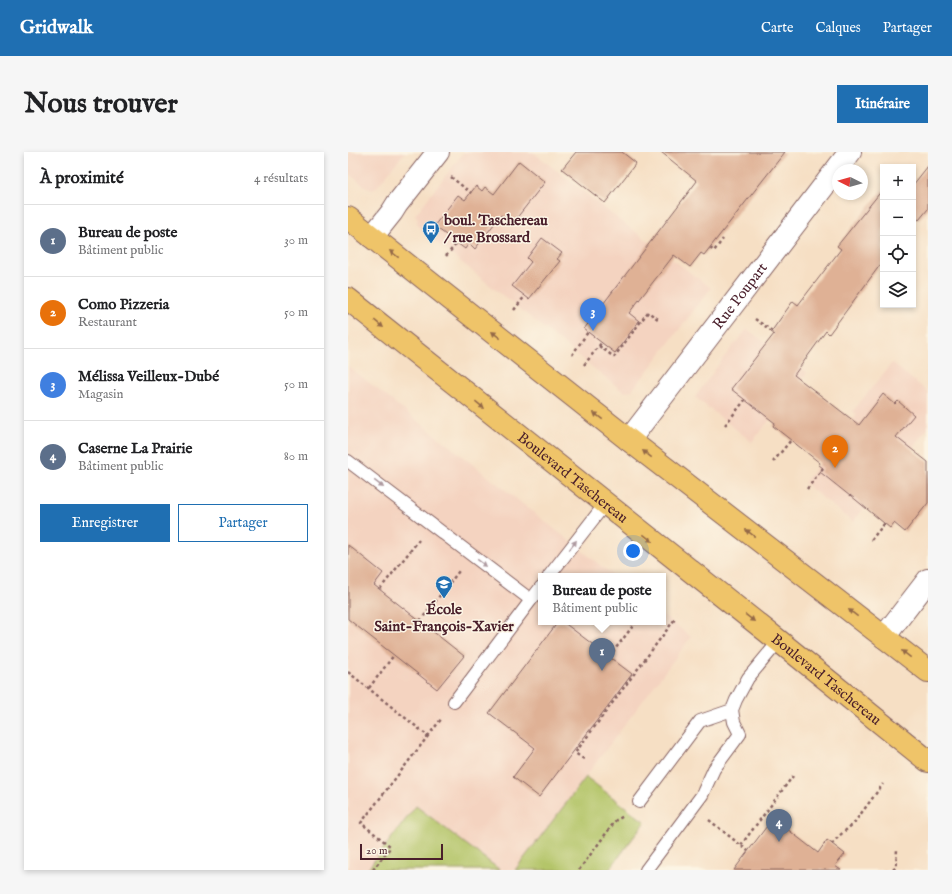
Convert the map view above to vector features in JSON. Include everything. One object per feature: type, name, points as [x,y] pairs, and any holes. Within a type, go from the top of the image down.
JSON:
[{"type":"main road","points":[[348,218],[629,440],[928,671]]},
{"type":"main road","name":"Boulevard Taschereau","points":[[348,299],[928,761]]},
{"type":"street","points":[[372,237],[438,152]]},
{"type":"street","name":"Rue Poupart","points":[[629,440],[850,152]]},
{"type":"street","points":[[884,637],[928,580]]},
{"type":"lane","points":[[348,461],[531,600]]},
{"type":"lane","points":[[551,573],[605,504]]},
{"type":"lane","points":[[454,702],[538,591]]},
{"type":"lane","points":[[646,870],[702,795],[714,769],[740,734],[734,722],[732,710],[736,700],[748,678],[779,641]]},
{"type":"lane","points":[[639,802],[700,722],[732,710]]},
{"type":"path","points":[[447,174],[471,193]]},
{"type":"path","points":[[710,248],[714,251],[723,239]]},
{"type":"path","points":[[446,256],[457,243]]},
{"type":"path","points":[[514,310],[525,296]]},
{"type":"path","points":[[599,346],[614,357],[648,312],[658,319]]},
{"type":"path","points":[[753,317],[772,331]]},
{"type":"path","points":[[572,355],[588,332]]},
{"type":"path","points":[[584,365],[602,342]]},
{"type":"path","points":[[725,425],[745,400]]},
{"type":"path","points":[[773,462],[791,440]]},
{"type":"path","points":[[807,489],[823,468]]},
{"type":"path","points":[[871,540],[884,523]]},
{"type":"path","points":[[380,590],[422,537]]},
{"type":"path","points":[[420,621],[462,568]]},
{"type":"path","points":[[584,759],[575,753],[675,619]]},
{"type":"path","points":[[609,657],[634,625]]},
{"type":"path","points":[[369,688],[394,655]]},
{"type":"path","points":[[348,672],[428,736]]},
{"type":"path","points":[[373,870],[390,846],[361,823],[454,702]]},
{"type":"path","points":[[741,845],[793,776]]},
{"type":"path","points":[[832,844],[854,823],[883,784]]},
{"type":"path","points":[[692,807],[748,851]]},
{"type":"path","points":[[579,870],[616,820],[627,814]]},
{"type":"path","points":[[893,870],[896,867],[897,849]]},
{"type":"shaded area","points":[[348,152],[405,152],[375,189],[372,190],[367,188],[348,173]]},
{"type":"shaded area","points":[[464,152],[533,152],[613,215],[711,288],[632,390],[625,392],[620,389],[421,230],[417,223],[418,218],[415,215]]},
{"type":"shaded area","points":[[747,329],[807,373],[752,442],[695,397]]},
{"type":"shaded area","points":[[892,363],[928,392],[928,428],[853,522],[804,483],[857,415],[853,411]]},
{"type":"shaded area","name":"École Saint-François-Xavier","points":[[348,366],[610,573],[538,573],[538,625],[666,625],[666,617],[691,637],[515,870],[500,870],[416,806],[367,870],[348,870]]},
{"type":"green space","points":[[586,777],[645,822],[609,870],[515,870]]},
{"type":"green space","points":[[416,806],[500,870],[367,870]]},
{"type":"building","points":[[576,152],[622,152],[636,163],[605,203],[562,169]]},
{"type":"building","points":[[661,152],[785,152],[704,255],[701,253],[690,267],[674,255],[629,313],[639,321],[615,353],[584,329],[697,181]]},
{"type":"building","points":[[519,161],[545,182],[512,224],[501,215],[475,249],[469,243],[465,249],[434,226],[458,195],[465,200],[476,186],[482,191],[485,187],[494,194]]},
{"type":"building","points":[[928,166],[928,209],[919,220],[916,218],[916,181]]},
{"type":"building","points":[[880,193],[880,265],[829,334],[826,331],[794,375],[859,425],[883,394],[895,404],[898,401],[914,415],[896,437],[928,462],[928,503],[905,532],[894,523],[890,528],[820,472],[823,468],[819,465],[820,463],[773,426],[775,423],[731,389],[774,334],[771,332],[793,301],[798,305],[841,249],[837,246]]},
{"type":"building","points":[[542,238],[562,253],[557,259],[560,261],[529,299],[512,286],[531,262],[527,258]]},
{"type":"building","points":[[348,545],[383,573],[374,585],[464,656],[437,689],[348,619]]},
{"type":"building","points":[[556,625],[567,625],[632,674],[539,797],[513,777],[535,748],[489,713]]},
{"type":"building","points":[[773,818],[818,853],[827,840],[845,854],[835,866],[841,870],[734,870]]},
{"type":"place","name":"boul. Taschereau / rue Brossard","points":[[431,244]]},
{"type":"place","name":"Mélissa Veilleux-Dubé","points":[[593,331]]},
{"type":"place","name":"Como Pizzeria","points":[[835,468]]},
{"type":"place","name":"École Saint-François-Xavier","points":[[444,599]]},
{"type":"place","name":"Bureau de poste","points":[[602,671]]},
{"type":"place","name":"Caserne La Prairie","points":[[779,842]]}]
